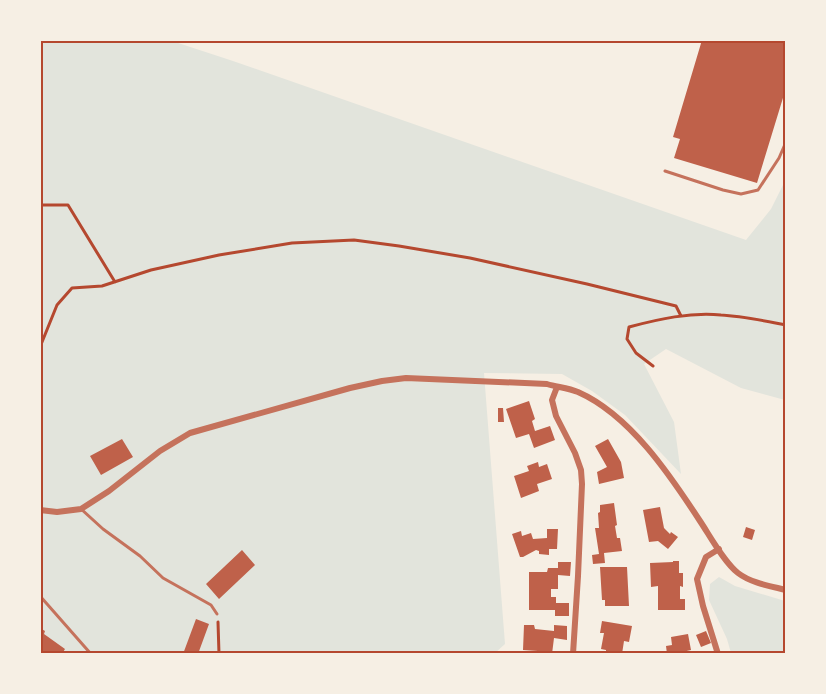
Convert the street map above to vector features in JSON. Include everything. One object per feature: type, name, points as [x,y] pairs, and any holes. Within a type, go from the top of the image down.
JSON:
[{"type":"street","points":[[40,510],[57,512],[81,509],[109,491],[160,451],[190,433],[350,388],[406,378],[540,384],[581,393],[608,410],[641,441],[677,486],[718,549],[736,572],[747,579],[786,590]]},
{"type":"street","points":[[557,387],[552,400],[556,416],[575,453],[581,470],[582,484],[573,654]]},
{"type":"street","points":[[718,549],[706,557],[697,579],[718,654]]},
{"type":"lane","points":[[665,171],[741,194],[758,190],[779,158],[786,142]]},
{"type":"lane","points":[[81,509],[103,529],[140,556],[163,578],[211,604],[217,614]]},
{"type":"lane","points":[[40,596],[91,654]]},
{"type":"path","points":[[40,205],[68,205],[115,282]]},
{"type":"path","points":[[40,347],[57,305],[72,288],[102,286],[151,270],[219,255],[292,243],[354,240],[470,258],[586,284],[675,306],[681,316]]},
{"type":"path","points":[[653,366],[636,353],[627,339],[629,327],[681,316],[720,315],[786,325]]},
{"type":"path","points":[[217,614],[219,654]]},
{"type":"shaded area","points":[[40,41],[172,41],[746,240],[771,209],[785,181],[785,400],[741,388],[666,349],[644,364],[674,422],[681,474],[625,415],[592,391],[562,374],[484,373],[505,644],[495,653],[41,653]]},
{"type":"shaded area","points":[[719,577],[735,586],[785,601],[785,653],[731,653],[709,600],[710,584]]},
{"type":"building","points":[[702,40],[786,40],[786,88],[757,183],[674,158],[680,139],[673,137]]},
{"type":"building","points":[[529,401],[535,419],[532,421],[535,431],[550,426],[555,440],[534,448],[529,434],[516,438],[506,409]]},
{"type":"building","points":[[498,408],[503,408],[504,422],[498,422]]},
{"type":"building","points":[[122,439],[133,457],[101,475],[90,456]]},
{"type":"building","points":[[608,439],[621,462],[624,478],[599,484],[597,472],[607,467],[595,446]]},
{"type":"building","points":[[538,462],[539,467],[547,464],[552,479],[537,484],[539,491],[521,498],[514,476],[529,471],[527,466]]},
{"type":"building","points":[[614,503],[617,538],[620,538],[622,551],[604,553],[605,563],[593,564],[592,555],[599,554],[595,528],[599,528],[600,505]]},
{"type":"building","points":[[660,507],[664,528],[670,534],[671,532],[678,537],[668,549],[658,541],[649,542],[643,510]]},
{"type":"building","points":[[746,527],[755,530],[752,540],[743,537]]},
{"type":"building","points":[[547,529],[558,529],[557,549],[549,549],[549,555],[539,554],[536,550],[520,557],[512,534],[521,531],[522,536],[531,533],[533,539],[547,538]]},
{"type":"building","points":[[242,550],[255,565],[219,599],[206,584]]},
{"type":"building","points":[[679,561],[679,573],[683,573],[680,599],[685,599],[685,610],[658,610],[658,586],[651,587],[650,563]]},
{"type":"building","points":[[558,562],[571,562],[570,576],[558,575],[558,589],[551,589],[551,597],[556,597],[556,603],[569,603],[569,616],[555,616],[555,610],[529,610],[529,572],[547,572],[548,568],[558,568]]},
{"type":"building","points":[[600,567],[627,567],[629,606],[605,606],[605,600],[602,600]]},
{"type":"building","points":[[196,619],[209,624],[198,654],[183,654]]},
{"type":"building","points":[[602,621],[632,626],[629,642],[624,641],[622,654],[606,654],[606,650],[601,649],[604,633],[600,633]]},
{"type":"building","points":[[524,625],[534,625],[535,629],[554,631],[554,625],[567,626],[567,640],[554,638],[552,654],[538,654],[538,651],[523,650]]},
{"type":"building","points":[[40,628],[45,631],[44,634],[65,649],[62,654],[40,654]]},
{"type":"building","points":[[706,631],[711,643],[701,647],[696,635]]},
{"type":"building","points":[[688,634],[691,650],[682,652],[683,654],[667,654],[666,646],[672,645],[671,637]]}]
